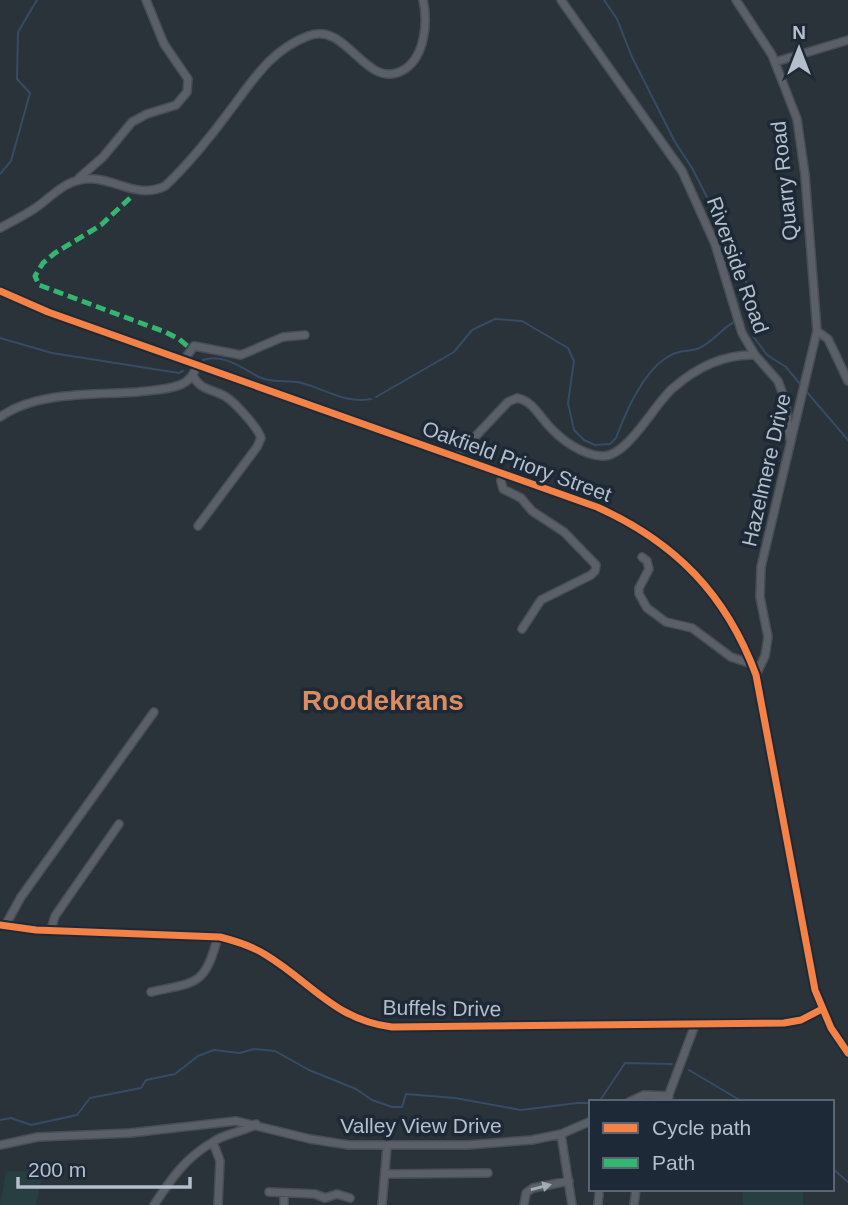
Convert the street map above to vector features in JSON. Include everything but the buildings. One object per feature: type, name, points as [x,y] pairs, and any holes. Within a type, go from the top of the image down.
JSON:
[{"type":"street","points":[[0,228],[32,211],[75,181],[103,157],[132,122],[176,105],[187,92],[188,79],[164,44],[146,0]]},
{"type":"street","points":[[75,181],[102,180],[143,191],[165,186],[229,113],[261,66],[306,36],[320,33],[332,36],[382,75],[403,71],[415,59],[421,45],[425,13],[423,0]]},
{"type":"street","name":"Riverside Road","points":[[561,0],[682,172],[715,244],[742,332],[755,355],[773,373],[783,391],[791,445]]},
{"type":"street","name":"Quarry Road","points":[[736,0],[775,62],[797,119],[801,138],[817,331]]},
{"type":"street","points":[[775,62],[848,40]]},
{"type":"street","name":"Oakfield Priory Street","points":[[0,291],[48,312],[597,507],[642,529],[688,565],[735,627],[756,676],[811,972],[822,1009],[848,1054]]},
{"type":"street","points":[[817,331],[828,339],[848,381]]},
{"type":"street","name":"Hazelmere Drive","points":[[756,676],[765,656],[768,637],[760,597],[761,567],[817,331]]},
{"type":"street","points":[[184,360],[194,346],[241,355],[283,337],[304,335]]},
{"type":"street","points":[[457,457],[508,402],[517,398],[533,406],[551,429],[575,446],[600,456],[610,456],[627,444],[659,401],[674,387],[722,358],[755,355]]},
{"type":"street","points":[[0,417],[13,409],[57,399],[180,385],[193,376],[197,365]]},
{"type":"street","points":[[193,376],[198,385],[232,401],[261,438],[198,526]]},
{"type":"street","points":[[503,473],[503,489],[521,498],[532,511],[564,532],[596,565],[591,575],[541,600],[522,629]]},
{"type":"street","points":[[642,556],[648,561],[649,569],[639,594],[647,608],[666,622],[692,628],[731,657],[752,664]]},
{"type":"street","points":[[3,926],[154,712]]},
{"type":"street","points":[[51,930],[55,916],[118,824]]},
{"type":"street","name":"Buffels Drive","points":[[3,926],[218,936],[237,941],[265,954],[341,1011],[374,1025],[404,1027],[784,1023],[801,1020],[822,1009]]},
{"type":"street","points":[[151,992],[191,982],[204,975],[218,936]]},
{"type":"street","points":[[633,1100],[644,1095],[667,1099],[695,1025]]},
{"type":"street","name":"Valley View Drive","points":[[0,1145],[38,1137],[149,1132],[226,1121],[256,1124],[332,1143],[387,1147],[503,1144],[561,1134],[589,1122]]},
{"type":"street","points":[[154,1205],[179,1168],[199,1150],[224,1135],[248,1129],[256,1124]]},
{"type":"street","points":[[561,1134],[572,1205]]},
{"type":"street","points":[[213,1142],[220,1161],[218,1205]]},
{"type":"street","points":[[382,1205],[387,1147]]},
{"type":"street","points":[[386,1174],[488,1173]]},
{"type":"street","points":[[524,1205],[526,1193],[533,1188],[569,1181]]},
{"type":"street","points":[[269,1192],[315,1194],[326,1201],[337,1194],[350,1198]]},
{"type":"street","points":[[284,1193],[284,1205]]},
{"type":"street","points":[[598,1205],[599,1194]]},
{"type":"green space","points":[[6,1171],[43,1172],[36,1205],[0,1205]]},
{"type":"green space","points":[[742,1191],[803,1191],[803,1205],[743,1205]]},
{"type":"waterway","points":[[0,174],[11,161],[30,93],[17,79],[18,32],[37,0]]},
{"type":"waterway","points":[[604,0],[617,19],[632,57],[675,142],[692,168],[728,238],[750,291],[749,313],[753,336],[767,355],[786,367],[800,384]]},
{"type":"waterway","points":[[376,397],[454,352],[472,330],[495,319],[522,321],[568,348],[574,361],[568,403],[574,430],[584,440],[595,445],[610,444],[616,438],[638,390],[654,368],[673,354],[704,346],[734,322]]},
{"type":"waterway","points":[[0,338],[52,353],[179,373],[183,371]]},
{"type":"waterway","points":[[203,360],[218,358],[264,379],[302,383],[352,399],[371,399]]},
{"type":"waterway","points":[[806,391],[848,440]]},
{"type":"waterway","points":[[0,1120],[11,1118],[31,1125],[77,1115],[90,1098],[141,1088],[146,1080],[175,1074],[198,1056],[214,1050],[240,1053],[254,1049],[275,1051],[309,1070],[392,1107],[402,1107],[406,1094],[455,1098],[521,1110],[589,1103]]},
{"type":"waterway","points":[[600,1100],[625,1063],[672,1064]]},
{"type":"waterway","points":[[689,1070],[740,1100]]},
{"type":"waterway","points":[[834,1170],[848,1182]]},
{"type":"marked path","points":[[130,198],[101,225],[55,253],[43,263],[35,276],[39,285],[165,332],[191,349]]},
{"type":"cycle path","points":[[0,291],[48,312],[597,507],[625,521],[674,554],[713,595],[744,646],[756,675],[815,990],[831,1028],[848,1053]]},
{"type":"cycle path","points":[[0,925],[36,930],[220,937],[250,946],[266,955],[339,1009],[372,1023],[392,1027],[784,1023],[801,1020],[822,1009]]},
{"type":"district","name":"Roodekrans","points":[[383,700]]}]
